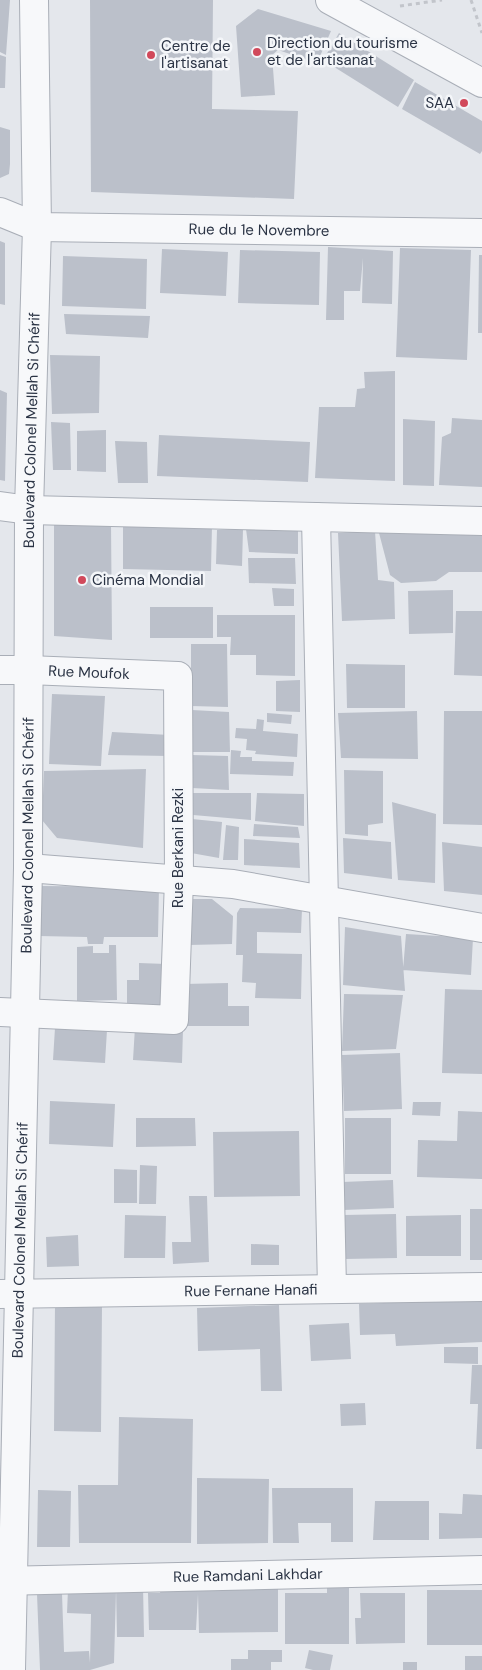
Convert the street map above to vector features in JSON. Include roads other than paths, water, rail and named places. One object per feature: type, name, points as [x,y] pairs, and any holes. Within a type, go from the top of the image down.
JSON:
[{"type":"street","name":"Boulevard Colonel Mellah Si Chérif","points":[[11,1670],[6,1580],[12,1013],[28,868],[29,510],[37,227],[34,0]]},
{"type":"street","points":[[330,0],[482,83]]},
{"type":"street","points":[[0,212],[37,227]]},
{"type":"street","name":"Rue du 1e Novembre","points":[[37,227],[482,234]]},
{"type":"street","points":[[0,506],[29,510],[482,521]]},
{"type":"street","points":[[316,517],[332,1289]]},
{"type":"street","name":"Rue Moufok","points":[[0,670],[178,676]]},
{"type":"street","name":"Rue Berkani Rezki","points":[[12,1013],[174,1020],[179,880],[178,676]]},
{"type":"street","points":[[28,868],[233,884],[482,928]]},
{"type":"street","name":"Rue Fernane Hanafi","points":[[10,1294],[482,1287]]},
{"type":"street","name":"Rue Ramdani Lakhdar","points":[[6,1580],[482,1570]]},
{"type":"place","name":"Direction du tourisme et de l'artisanat","points":[[257,52]]},
{"type":"place","name":"Centre de l'artisanat","points":[[151,55]]},
{"type":"place","name":"SAA","points":[[464,103]]},
{"type":"place","name":"Cinéma Mondial","points":[[82,580]]}]
